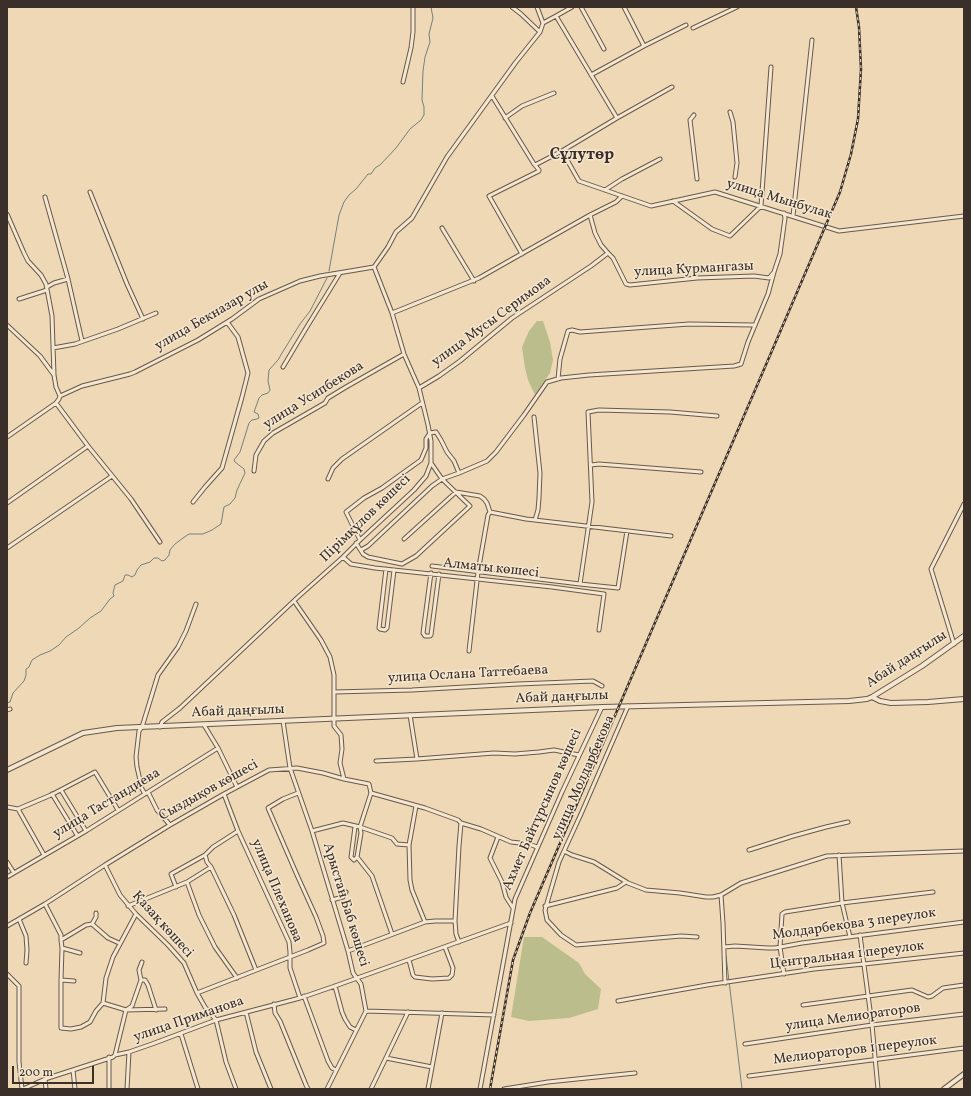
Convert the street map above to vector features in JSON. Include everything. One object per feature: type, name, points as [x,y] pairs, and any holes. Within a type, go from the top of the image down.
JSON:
[{"type":"street","points":[[403,82],[411,48],[413,32],[413,7]]},
{"type":"street","points":[[512,7],[540,32]]},
{"type":"street","points":[[374,267],[388,248],[396,232],[412,218],[447,157],[516,62],[540,32],[543,23],[537,7]]},
{"type":"street","points":[[543,23],[572,7]]},
{"type":"street","points":[[581,7],[604,49]]},
{"type":"street","points":[[624,7],[644,46]]},
{"type":"street","points":[[693,28],[737,7]]},
{"type":"street","points":[[556,16],[617,118]]},
{"type":"street","points":[[591,75],[686,25]]},
{"type":"street","points":[[793,216],[812,40]]},
{"type":"street","points":[[673,201],[712,229],[730,236],[760,206],[771,67]]},
{"type":"street","points":[[535,165],[672,87]]},
{"type":"street","points":[[505,118],[522,106],[554,93]]},
{"type":"street","points":[[492,96],[539,170],[489,196],[522,254]]},
{"type":"street","points":[[730,112],[733,122],[737,163],[735,177]]},
{"type":"street","points":[[694,115],[690,120],[697,179]]},
{"type":"street","name":"улица Мынбулак","points":[[562,151],[579,181],[650,206],[715,192],[839,231],[964,216]]},
{"type":"street","points":[[605,190],[622,179],[660,159]]},
{"type":"street","points":[[90,192],[127,284],[143,319]]},
{"type":"street","points":[[392,313],[474,281],[590,215],[616,202],[622,196]]},
{"type":"street","points":[[45,197],[68,279],[82,341]]},
{"type":"street","name":"улица Курмангазы","points":[[608,253],[613,258],[626,284],[630,285],[697,278],[754,276],[769,278],[774,272],[780,254],[786,218],[784,213]]},
{"type":"street","points":[[7,214],[28,261],[44,280],[47,289],[52,316],[54,375],[56,387],[60,396],[56,403],[7,437]]},
{"type":"street","points":[[590,215],[595,233],[601,245],[608,253]]},
{"type":"street","points":[[442,228],[474,281]]},
{"type":"street","name":"улица Мусы Серимова","points":[[418,388],[439,376],[512,318],[608,253]]},
{"type":"street","name":"улица Бекназар улы","points":[[60,396],[82,386],[130,374],[198,340],[227,322],[259,299],[296,283],[320,276],[374,267]]},
{"type":"street","name":"Пірімқұлов көшесі","points":[[160,727],[162,722],[180,708],[343,557],[414,490],[426,476],[431,463],[430,432],[418,388],[404,354],[392,313],[374,267]]},
{"type":"street","points":[[361,550],[368,546],[432,486],[442,479],[487,461],[496,452],[547,382],[589,375],[734,366],[741,364],[748,342],[768,294],[774,272]]},
{"type":"street","points":[[283,367],[340,273]]},
{"type":"street","points":[[19,299],[47,289],[54,283],[68,279]]},
{"type":"street","points":[[53,348],[71,345],[118,329],[156,313]]},
{"type":"street","points":[[193,502],[204,487],[222,468],[248,373],[238,338],[227,322]]},
{"type":"street","points":[[558,379],[560,359],[568,332],[572,330],[580,332],[689,324],[755,325]]},
{"type":"street","points":[[7,325],[40,356],[54,375]]},
{"type":"street","name":"улица Усипбекова","points":[[254,471],[256,455],[264,441],[274,433],[325,403],[328,398],[346,387],[404,354]]},
{"type":"street","points":[[56,403],[88,446],[131,499],[160,542]]},
{"type":"street","points":[[328,479],[333,468],[342,459],[422,403]]},
{"type":"street","points":[[580,584],[592,502],[588,412],[600,410],[670,412],[717,416]]},
{"type":"street","points":[[534,417],[540,473],[540,498],[535,520]]},
{"type":"street","points":[[360,540],[346,512],[364,498],[382,488],[421,460],[426,448],[426,439],[430,432],[436,432],[447,452],[454,460],[459,473]]},
{"type":"street","points":[[7,503],[88,446]]},
{"type":"street","points":[[356,544],[363,554],[368,557],[402,564],[416,556],[470,506],[442,479],[431,463]]},
{"type":"street","points":[[591,465],[599,464],[701,472]]},
{"type":"street","points":[[7,548],[112,476]]},
{"type":"street","points":[[456,492],[480,496],[487,502],[490,512],[488,515],[478,572],[469,650]]},
{"type":"street","points":[[404,539],[456,492]]},
{"type":"street","points":[[954,644],[932,569],[964,504]]},
{"type":"street","points":[[490,512],[526,519],[671,536]]},
{"type":"street","points":[[432,566],[618,588],[627,531]]},
{"type":"street","name":"Алматы көшесі","points":[[343,557],[351,564],[386,569],[604,594],[599,630]]},
{"type":"street","points":[[386,569],[379,628],[385,630],[387,628],[394,570]]},
{"type":"street","points":[[431,573],[424,633],[425,636],[431,635],[439,574]]},
{"type":"street","points":[[294,601],[321,640],[330,657],[334,675],[333,719],[334,726],[341,735],[342,749],[340,764],[344,780]]},
{"type":"street","points":[[170,825],[157,810],[147,793],[142,789],[136,757],[139,731],[142,726],[158,675],[178,647],[186,631],[196,604]]},
{"type":"street","name":"Абай даңғылы","points":[[7,770],[83,733],[117,728],[602,707],[849,701],[866,699],[872,697],[922,666],[964,636]]},
{"type":"street","name":"улица Ослана Таттебаева","points":[[334,692],[412,690],[593,681],[602,686]]},
{"type":"street","points":[[872,697],[880,701],[891,702],[928,702],[964,699]]},
{"type":"street","name":"улица Молдарбекова","points":[[628,706],[564,851],[594,862],[626,882],[646,890],[706,897],[721,895],[741,884],[827,856],[964,851]]},
{"type":"street","name":"Ахмет Байтұрсынов көшесі","points":[[480,1089],[515,899],[537,847],[602,707]]},
{"type":"street","points":[[410,715],[417,759]]},
{"type":"street","name":"Арыстан Баб көшесі","points":[[284,721],[290,768],[312,831],[348,951],[353,973],[360,984],[366,1011]]},
{"type":"street","points":[[204,725],[218,748],[237,787]]},
{"type":"street","name":"улица Тастандиева","points":[[7,877],[86,831],[218,748]]},
{"type":"street","points":[[376,761],[515,754],[554,750],[579,755]]},
{"type":"street","name":"Сыздықов көшесі","points":[[7,926],[45,904],[170,825],[269,770],[297,768],[323,773],[344,780],[369,784],[371,793],[443,814],[511,842],[529,844],[537,847]]},
{"type":"street","points":[[7,807],[18,809],[51,795],[95,772],[118,810]]},
{"type":"street","points":[[61,790],[86,831]]},
{"type":"street","points":[[197,993],[324,943],[316,917],[268,808],[283,799],[298,793]]},
{"type":"street","points":[[356,857],[361,833],[360,827],[371,793]]},
{"type":"street","points":[[52,794],[77,835]]},
{"type":"street","name":"улица Плеханова","points":[[224,794],[238,831],[289,942],[290,968],[328,1061],[332,1068],[336,1070]]},
{"type":"street","points":[[416,806],[409,845],[410,880],[412,890],[425,922]]},
{"type":"street","points":[[18,809],[44,855]]},
{"type":"street","points":[[749,850],[826,826],[848,822]]},
{"type":"street","points":[[312,831],[343,823],[392,838],[397,844],[409,845]]},
{"type":"street","points":[[459,942],[456,934],[455,921],[458,846],[462,823]]},
{"type":"street","points":[[356,827],[351,857],[354,860],[356,857]]},
{"type":"street","points":[[176,887],[171,874],[205,855],[213,847],[238,831]]},
{"type":"street","points":[[498,837],[490,858],[502,882],[506,897],[513,908]]},
{"type":"street","points":[[564,851],[545,906],[545,915],[547,920],[561,935],[576,945],[681,936],[697,937]]},
{"type":"street","points":[[205,855],[234,916],[256,970]]},
{"type":"street","points":[[839,855],[842,903],[850,937]]},
{"type":"street","points":[[356,857],[372,876],[392,934]]},
{"type":"street","points":[[7,862],[14,873]]},
{"type":"street","name":"Қазақ көшесі","points":[[105,865],[120,895],[128,906],[168,945],[184,963],[197,993],[205,1007],[216,1020],[226,1062],[236,1089]]},
{"type":"street","points":[[128,906],[187,882],[211,867]]},
{"type":"street","points":[[187,882],[199,915],[215,947],[237,978]]},
{"type":"street","points":[[545,906],[617,888],[626,882]]},
{"type":"street","points":[[332,900],[343,897],[346,892]]},
{"type":"street","points":[[784,974],[780,946],[782,914],[785,912],[842,903],[933,892]]},
{"type":"street","points":[[721,895],[725,983]]},
{"type":"street","points":[[45,904],[61,935],[62,940],[60,1028],[71,1029],[81,1027],[90,1022],[102,1003],[106,978],[113,957],[119,943],[125,936],[136,914]]},
{"type":"street","points":[[92,924],[96,917],[96,913]]},
{"type":"street","points":[[19,919],[26,936],[26,963]]},
{"type":"street","points":[[348,951],[425,922],[455,921]]},
{"type":"street","name":"Молдарбекова 3 переулок","points":[[724,947],[735,946],[768,948],[964,922]]},
{"type":"street","name":"улица Приманова","points":[[23,1089],[45,1079],[109,1057],[113,1057],[115,1055],[129,1052],[216,1020],[302,997],[511,923]]},
{"type":"street","points":[[62,940],[86,924],[92,924],[108,938],[119,943]]},
{"type":"street","points":[[860,935],[869,995],[878,1089]]},
{"type":"street","points":[[409,960],[413,975],[415,977],[432,979],[450,978],[453,968],[445,947]]},
{"type":"street","points":[[62,948],[80,953]]},
{"type":"street","name":"Центральная 1 переулок","points":[[618,1000],[814,969],[964,953]]},
{"type":"street","points":[[115,1055],[126,1010],[132,1006],[141,980],[139,970],[142,962]]},
{"type":"street","points":[[7,974],[19,986],[18,1062],[23,1089]]},
{"type":"street","points":[[61,980],[74,981]]},
{"type":"street","points":[[141,980],[145,980],[148,985],[156,1010]]},
{"type":"street","points":[[803,1005],[912,990],[928,997],[932,996],[942,988],[964,985]]},
{"type":"street","points":[[335,986],[345,1019],[350,1027],[356,1030]]},
{"type":"street","points":[[102,1003],[126,1010],[165,1009]]},
{"type":"street","points":[[274,1004],[275,1013],[280,1021],[308,1089]]},
{"type":"street","points":[[327,1089],[366,1011],[494,1015]]},
{"type":"street","points":[[246,1012],[256,1052],[271,1089]]},
{"type":"street","points":[[371,1089],[408,1012]]},
{"type":"street","points":[[428,1089],[442,1014]]},
{"type":"street","name":"улица Мелиораторов","points":[[745,1044],[872,1025],[964,1014]]},
{"type":"street","points":[[181,1034],[198,1089]]},
{"type":"street","name":"Мелиораторов 1 переулок","points":[[749,1076],[964,1048]]},
{"type":"street","points":[[127,1089],[129,1052]]},
{"type":"street","points":[[109,1057],[109,1089]]},
{"type":"street","points":[[386,1058],[432,1067]]},
{"type":"street","points":[[73,1070],[75,1089]]},
{"type":"street","points":[[504,1089],[548,1082],[635,1073]]},
{"type":"street","points":[[944,1089],[964,1074]]},
{"type":"street","points":[[45,1079],[46,1089]]},
{"type":"green space","points":[[537,321],[543,321],[550,342],[553,360],[550,373],[535,395],[528,380],[522,347],[529,331]]},
{"type":"green space","points":[[524,937],[542,937],[579,963],[585,974],[601,989],[598,1009],[569,1018],[529,1021],[511,1017]]},
{"type":"waterway","points":[[329,271],[339,215],[344,202],[368,174],[371,174],[375,168],[380,165],[396,148],[410,129],[421,120],[424,115],[422,100],[423,71],[425,57],[430,42],[429,34],[433,18],[431,7]]},
{"type":"waterway","points":[[7,703],[10,702],[13,693],[24,681],[26,669],[29,667],[32,660],[59,645],[66,637],[101,611],[114,596],[113,593],[115,585],[123,581],[125,575],[132,577],[141,565],[150,562],[154,558],[158,558],[162,561],[165,560],[175,544],[189,534],[203,534],[221,524],[224,507],[230,504],[235,498],[245,473],[244,469],[234,460],[240,452],[249,423],[252,420],[259,418],[258,414],[254,412],[259,398],[268,393],[270,390],[268,381],[269,370],[278,360],[300,324],[310,311],[327,278]]},
{"type":"waterway","points":[[726,956],[742,1089]]},
{"type":"railway","points":[[490,1089],[513,960],[530,913],[840,192],[851,154],[858,119],[861,69],[859,27],[856,7]]},
{"type":"district","name":"Сұлутөр","points":[[582,156]]}]
